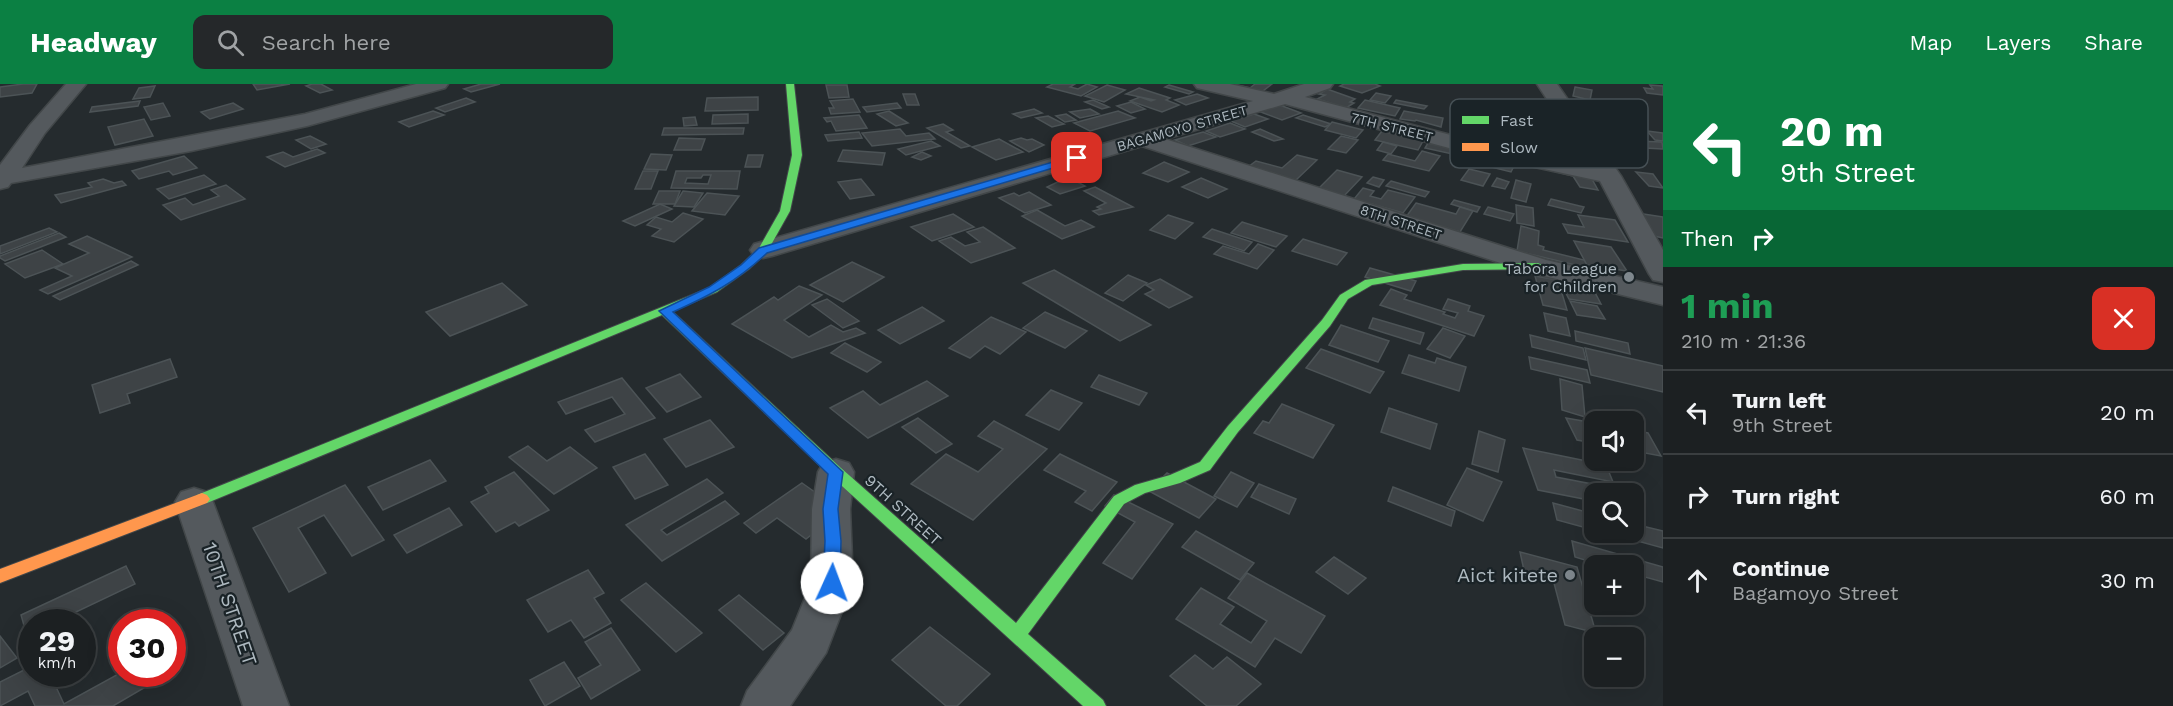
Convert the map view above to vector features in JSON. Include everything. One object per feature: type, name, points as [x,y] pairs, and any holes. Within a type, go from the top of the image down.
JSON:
[{"type":"main road","points":[[0,576],[194,502],[713,290],[745,267],[763,250],[785,211],[797,155],[790,84]]},
{"type":"main road","points":[[1018,633],[1119,500],[1140,489],[1175,479],[1205,466],[1233,429],[1326,323],[1344,297],[1369,282],[1463,267],[1538,266]]},
{"type":"main road","name":"9TH STREET","points":[[665,311],[836,472],[1018,633],[1096,706]]},
{"type":"street","points":[[1,180],[37,129],[76,84]]},
{"type":"street","points":[[1,180],[307,120],[438,84]]},
{"type":"street","name":"7TH STREET","points":[[1204,84],[1280,99],[1450,142]]},
{"type":"street","name":"BAGAMOYO STREET","points":[[763,250],[1280,99],[1323,84]]},
{"type":"street","points":[[1547,84],[1557,99]]},
{"type":"street","name":"8TH STREET","points":[[1142,139],[1538,266],[1663,296]]},
{"type":"street","name":"7TH STREET","points":[[1572,168],[1609,176]]},
{"type":"street","points":[[1604,168],[1663,274]]},
{"type":"street","points":[[764,706],[810,640],[832,583],[831,509],[836,472]]},
{"type":"street","name":"10TH STREET","points":[[194,502],[266,706]]},
{"type":"building","points":[[37,84],[32,93],[0,97],[0,87]]},
{"type":"building","points":[[253,84],[290,84],[257,90]]},
{"type":"building","points":[[321,84],[332,90],[320,93],[306,86]]},
{"type":"building","points":[[481,84],[500,84],[471,92],[464,89]]},
{"type":"building","points":[[1053,84],[1075,84],[1070,87],[1078,89],[1087,84],[1097,87],[1081,96],[1047,87]]},
{"type":"building","points":[[1233,84],[1250,88],[1255,84],[1272,84],[1259,94],[1228,87]]},
{"type":"building","points":[[1344,84],[1380,86],[1362,93],[1340,86]]},
{"type":"building","points":[[826,85],[847,85],[849,97],[829,98]]},
{"type":"building","points":[[1107,85],[1125,90],[1104,102],[1085,96]]},
{"type":"building","points":[[1169,85],[1193,92],[1189,94],[1165,87]]},
{"type":"building","points":[[1650,85],[1663,86],[1663,95],[1647,93],[1644,88],[1653,89]]},
{"type":"building","points":[[155,86],[150,97],[133,99],[139,88]]},
{"type":"building","points":[[1575,87],[1592,90],[1590,99],[1573,96]]},
{"type":"building","points":[[1139,88],[1170,98],[1166,100],[1179,105],[1162,112],[1130,101],[1140,97],[1126,94]]},
{"type":"building","points":[[1327,89],[1355,99],[1350,102],[1354,103],[1346,108],[1317,99],[1325,95],[1319,94]]},
{"type":"building","points":[[1376,93],[1391,96],[1385,103],[1370,100]]},
{"type":"building","points":[[903,94],[915,94],[919,105],[907,105]]},
{"type":"building","points":[[1197,94],[1208,98],[1186,105],[1175,100]]},
{"type":"building","points":[[758,97],[758,110],[705,111],[707,98]]},
{"type":"building","points":[[466,98],[475,102],[445,112],[436,108]]},
{"type":"building","points":[[853,99],[860,112],[831,114],[829,108],[834,108],[830,101]]},
{"type":"building","points":[[1093,100],[1109,107],[1102,109],[1085,102]]},
{"type":"building","points":[[1365,100],[1400,108],[1395,116],[1358,108]]},
{"type":"building","points":[[1396,100],[1427,106],[1424,109],[1394,103]]},
{"type":"building","points":[[140,101],[138,106],[90,112],[92,107]]},
{"type":"building","points":[[1131,102],[1145,109],[1131,113],[1117,106]]},
{"type":"building","points":[[163,103],[170,116],[151,120],[144,107]]},
{"type":"building","points":[[233,103],[243,109],[210,119],[201,112]]},
{"type":"building","points":[[897,103],[901,108],[867,112],[863,107]]},
{"type":"building","points":[[1277,104],[1301,113],[1282,120],[1258,111]]},
{"type":"building","points":[[1034,109],[1042,113],[1021,118],[1013,114]]},
{"type":"building","points":[[1090,109],[1099,114],[1080,118],[1070,112]]},
{"type":"building","points":[[433,111],[444,115],[409,127],[399,122]]},
{"type":"building","points":[[889,111],[908,123],[896,126],[877,114]]},
{"type":"building","points":[[1118,111],[1135,118],[1090,131],[1074,123]]},
{"type":"building","points":[[1404,111],[1443,118],[1441,127],[1416,120],[1400,119]]},
{"type":"building","points":[[748,114],[748,123],[712,124],[713,115]]},
{"type":"building","points":[[1066,114],[1076,120],[1065,122],[1056,116]]},
{"type":"building","points":[[1254,114],[1268,119],[1245,127],[1231,121]]},
{"type":"building","points":[[859,115],[867,128],[836,131],[831,121],[827,122],[824,118]]},
{"type":"building","points":[[1303,115],[1331,124],[1325,127],[1296,118]]},
{"type":"building","points":[[1048,116],[1064,124],[1052,127],[1036,118]]},
{"type":"building","points":[[695,117],[697,125],[684,126],[683,118]]},
{"type":"building","points":[[144,119],[153,136],[115,145],[108,127]]},
{"type":"building","points":[[1332,122],[1363,130],[1356,138],[1325,130]]},
{"type":"building","points":[[1230,123],[1245,129],[1220,137],[1206,131]]},
{"type":"building","points":[[943,124],[953,130],[946,132],[970,146],[961,148],[927,128]]},
{"type":"building","points":[[664,128],[744,128],[743,134],[662,135]]},
{"type":"building","points":[[900,129],[906,136],[929,133],[935,139],[872,146],[862,133]]},
{"type":"building","points":[[1260,129],[1283,139],[1274,141],[1252,132]]},
{"type":"building","points":[[1382,131],[1423,141],[1418,150],[1375,140]]},
{"type":"building","points":[[1648,131],[1663,133],[1663,141],[1655,140]]},
{"type":"building","points":[[859,132],[862,138],[828,141],[825,135]]},
{"type":"building","points":[[1203,132],[1216,137],[1188,146],[1175,140]]},
{"type":"building","points":[[310,136],[326,144],[311,149],[296,140]]},
{"type":"building","points":[[1341,136],[1358,140],[1346,153],[1328,149]]},
{"type":"building","points":[[679,138],[705,139],[701,150],[674,150]]},
{"type":"building","points":[[1021,138],[1032,139],[1044,145],[1029,152],[1010,141]]},
{"type":"building","points":[[999,139],[1023,152],[996,160],[972,147]]},
{"type":"building","points":[[931,141],[940,146],[906,155],[898,149]]},
{"type":"building","points":[[1648,141],[1662,142],[1663,149],[1648,148]]},
{"type":"building","points":[[1383,142],[1397,146],[1391,154],[1377,150]]},
{"type":"building","points":[[1428,143],[1450,148],[1450,153],[1425,148]]},
{"type":"building","points":[[317,149],[325,153],[285,167],[267,157],[283,152],[293,157]]},
{"type":"building","points":[[843,150],[885,153],[882,165],[838,161]]},
{"type":"building","points":[[1422,151],[1440,156],[1429,171],[1383,160],[1388,154],[1415,161]]},
{"type":"building","points":[[922,152],[931,156],[921,160],[912,157]]},
{"type":"building","points":[[651,154],[672,155],[666,170],[644,169]]},
{"type":"building","points":[[748,155],[763,155],[760,167],[745,167]]},
{"type":"building","points":[[1297,155],[1317,160],[1295,181],[1248,167],[1256,161],[1282,168]]},
{"type":"building","points":[[184,156],[197,168],[173,175],[169,171],[139,179],[132,171]]},
{"type":"building","points":[[1164,162],[1189,172],[1168,182],[1143,173]]},
{"type":"building","points":[[1495,168],[1513,168],[1511,172]]},
{"type":"building","points":[[1566,168],[1588,172],[1598,190],[1580,187],[1573,176],[1544,169]]},
{"type":"building","points":[[1469,169],[1490,174],[1483,186],[1461,180]]},
{"type":"building","points":[[1337,170],[1362,177],[1344,196],[1318,189]]},
{"type":"building","points":[[643,171],[658,171],[651,189],[635,189]]},
{"type":"building","points":[[676,171],[740,171],[737,189],[671,188]],"holes":[[[711,175],[708,184],[685,183],[687,178]]]},
{"type":"building","points":[[1636,172],[1653,174],[1663,188],[1649,186]]},
{"type":"building","points":[[204,175],[216,184],[169,199],[157,189]]},
{"type":"building","points":[[1068,177],[1085,186],[1060,194],[1047,187]]},
{"type":"building","points":[[1373,177],[1384,180],[1379,187],[1367,183]]},
{"type":"building","points":[[1201,178],[1227,189],[1208,198],[1182,187]]},
{"type":"building","points":[[1497,178],[1509,182],[1505,189],[1492,186]]},
{"type":"building","points":[[103,179],[114,183],[122,181],[126,185],[61,203],[55,195],[92,187],[88,183]]},
{"type":"building","points":[[861,179],[874,195],[850,199],[838,182]]},
{"type":"building","points":[[1516,180],[1531,184],[1526,202],[1511,198]]},
{"type":"building","points":[[1391,181],[1429,192],[1425,197],[1386,186]]},
{"type":"building","points":[[226,185],[245,199],[181,220],[163,205],[185,198],[193,205],[219,196],[211,190]]},
{"type":"building","points":[[1095,187],[1133,207],[1099,215],[1093,211],[1101,209],[1097,207],[1106,203],[1084,191]]},
{"type":"building","points":[[1363,188],[1374,191],[1370,196],[1381,199],[1388,190],[1415,197],[1403,213],[1354,199]]},
{"type":"building","points":[[659,191],[680,191],[675,204],[653,204]]},
{"type":"building","points":[[683,191],[703,193],[694,207],[674,206]]},
{"type":"building","points":[[1029,192],[1051,205],[1025,213],[999,198],[1014,193],[1019,196]]},
{"type":"building","points":[[707,193],[739,196],[725,215],[692,211]]},
{"type":"building","points":[[1551,199],[1584,207],[1581,213],[1548,205]]},
{"type":"building","points":[[1454,200],[1480,207],[1477,212],[1451,204]]},
{"type":"building","points":[[1416,203],[1456,214],[1460,207],[1473,211],[1460,232],[1406,217]]},
{"type":"building","points":[[660,204],[672,209],[635,226],[623,221]]},
{"type":"building","points":[[1516,205],[1533,208],[1534,226],[1517,223]]},
{"type":"building","points":[[1488,207],[1514,214],[1510,221],[1484,214]]},
{"type":"building","points":[[1037,210],[1065,226],[1081,220],[1094,227],[1062,239],[1022,216]]},
{"type":"building","points":[[683,213],[703,219],[674,242],[652,236],[661,229],[647,225],[656,217],[672,222]]},
{"type":"building","points":[[1637,213],[1663,217],[1663,238],[1654,236]]},
{"type":"building","points":[[953,214],[974,227],[932,241],[911,227]]},
{"type":"building","points":[[1168,215],[1193,223],[1175,239],[1150,230]]},
{"type":"building","points":[[1578,215],[1615,220],[1628,242],[1568,233],[1563,224],[1584,227]]},
{"type":"building","points":[[1242,222],[1287,236],[1276,247],[1231,233]]},
{"type":"building","points":[[1521,226],[1539,231],[1538,245],[1544,247],[1543,250],[1596,263],[1596,270],[1517,251]]},
{"type":"building","points":[[983,227],[1015,248],[971,263],[939,241],[951,237],[965,246],[980,242],[967,232]]},
{"type":"building","points":[[49,228],[57,232],[0,254],[0,246]]},
{"type":"building","points":[[1212,229],[1252,242],[1244,251],[1203,237]]},
{"type":"building","points":[[59,233],[66,237],[5,261],[0,258],[0,256]]},
{"type":"building","points":[[87,236],[132,257],[48,294],[40,290],[72,276],[55,268],[89,253],[69,244]]},
{"type":"building","points":[[1303,239],[1347,253],[1337,265],[1292,251]]},
{"type":"building","points":[[1574,241],[1611,247],[1627,271],[1587,265]]},
{"type":"building","points":[[1258,244],[1274,250],[1257,269],[1214,254],[1223,246],[1249,254]]},
{"type":"building","points":[[42,250],[63,264],[25,278],[5,264]]},
{"type":"building","points":[[131,261],[138,265],[60,300],[53,296]]},
{"type":"building","points":[[852,262],[884,277],[843,302],[810,285]]},
{"type":"building","points":[[1370,268],[1416,281],[1411,291],[1365,277]]},
{"type":"building","points":[[1054,270],[1151,325],[1120,341],[1023,283]]},
{"type":"building","points":[[1128,275],[1147,283],[1123,301],[1105,293]]},
{"type":"building","points":[[1535,276],[1558,280],[1567,310],[1543,305]]},
{"type":"building","points":[[1160,279],[1192,297],[1169,308],[1145,294],[1154,290],[1146,285]]},
{"type":"building","points":[[1560,282],[1592,287],[1601,304],[1569,299]]},
{"type":"building","points":[[502,283],[527,305],[450,336],[426,312]]},
{"type":"building","points":[[799,286],[822,295],[784,320],[809,337],[831,325],[843,332],[856,328],[865,333],[792,358],[732,324],[774,297],[778,300]]},
{"type":"building","points":[[1391,289],[1407,295],[1404,299],[1445,312],[1443,314],[1455,318],[1458,313],[1443,309],[1448,299],[1470,306],[1468,311],[1484,316],[1474,336],[1380,305]]},
{"type":"building","points":[[827,299],[859,321],[843,328],[812,305]]},
{"type":"building","points":[[1570,301],[1597,306],[1605,319],[1577,315]]},
{"type":"building","points":[[922,307],[944,321],[900,344],[878,330]]},
{"type":"building","points":[[1045,312],[1087,331],[1065,348],[1023,328]]},
{"type":"building","points":[[1544,313],[1566,318],[1570,336],[1548,331]]},
{"type":"building","points":[[991,317],[1026,332],[1000,354],[985,346],[970,358],[949,348]]},
{"type":"building","points":[[1373,318],[1424,333],[1420,344],[1369,328]]},
{"type":"building","points":[[1341,325],[1389,341],[1378,362],[1329,345]]},
{"type":"building","points":[[1443,328],[1465,336],[1450,358],[1427,349]]},
{"type":"building","points":[[1575,331],[1628,343],[1630,354],[1576,341]]},
{"type":"building","points":[[1530,335],[1583,348],[1586,360],[1532,347]]},
{"type":"building","points":[[845,343],[881,362],[867,372],[831,353]]},
{"type":"building","points":[[1585,348],[1663,366],[1663,392],[1591,375]]},
{"type":"building","points":[[1321,349],[1384,372],[1370,393],[1306,368]]},
{"type":"building","points":[[1409,355],[1435,363],[1437,358],[1466,367],[1459,391],[1402,373]]},
{"type":"building","points":[[1529,357],[1587,370],[1590,383],[1531,369]]},
{"type":"building","points":[[170,359],[177,377],[127,394],[130,403],[100,413],[92,385]]},
{"type":"building","points":[[680,374],[701,397],[667,412],[646,388]]},
{"type":"building","points":[[1099,375],[1147,393],[1139,405],[1091,387]]},
{"type":"building","points":[[622,378],[655,418],[595,442],[585,430],[625,414],[612,397],[566,414],[558,402]]},
{"type":"building","points":[[1560,379],[1582,385],[1584,417],[1562,410]]},
{"type":"building","points":[[927,381],[948,396],[868,438],[830,408],[863,391],[880,405]]},
{"type":"building","points":[[1051,390],[1082,403],[1059,430],[1026,415]]},
{"type":"building","points":[[1282,404],[1334,425],[1313,458],[1254,433],[1263,421],[1269,423]]},
{"type":"building","points":[[1389,408],[1437,424],[1430,449],[1381,432]]},
{"type":"building","points":[[918,418],[952,444],[936,453],[902,427]]},
{"type":"building","points":[[1566,418],[1584,421],[1584,441],[1577,440]]},
{"type":"building","points":[[710,420],[734,447],[686,467],[664,439]]},
{"type":"building","points":[[994,421],[1047,449],[973,520],[911,484],[946,454],[978,472],[1003,449],[978,436]]},
{"type":"building","points":[[1479,431],[1505,440],[1498,472],[1472,464]]},
{"type":"building","points":[[1644,432],[1648,433],[1661,456],[1644,453]]},
{"type":"building","points":[[528,446],[547,461],[570,447],[597,468],[554,494],[509,457]]},
{"type":"building","points":[[1523,448],[1584,460],[1584,471],[1608,471],[1613,482],[1554,470],[1556,477],[1587,483],[1584,483],[1584,499],[1538,490]]},
{"type":"building","points":[[645,454],[668,485],[635,499],[613,467]]},
{"type":"building","points":[[1060,454],[1117,482],[1092,511],[1075,502],[1086,491],[1044,470]]},
{"type":"building","points":[[430,460],[446,481],[383,510],[368,487]]},
{"type":"building","points":[[1467,468],[1502,482],[1483,521],[1447,505]]},
{"type":"building","points":[[514,472],[549,510],[519,526],[515,522],[496,532],[471,502],[489,493],[485,487]]},
{"type":"building","points":[[1231,472],[1254,483],[1237,507],[1214,496]]},
{"type":"building","points":[[1167,473],[1216,499],[1199,518],[1149,491]]},
{"type":"building","points":[[707,479],[723,493],[661,530],[667,535],[725,501],[739,514],[662,561],[626,525]]},
{"type":"building","points":[[802,483],[836,507],[831,519],[806,539],[777,518],[756,533],[744,523]]},
{"type":"building","points":[[1259,484],[1296,499],[1289,514],[1251,497]]},
{"type":"building","points":[[345,485],[384,540],[352,556],[324,515],[298,528],[326,573],[289,592],[253,528]]},
{"type":"building","points":[[1393,487],[1455,511],[1451,526],[1388,501]]},
{"type":"building","points":[[1114,495],[1173,524],[1132,579],[1103,563],[1135,522],[1105,506]]},
{"type":"building","points":[[1553,503],[1584,511],[1584,527],[1557,520]]},
{"type":"building","points":[[449,508],[462,525],[407,553],[394,535]]},
{"type":"building","points":[[1644,526],[1663,531],[1663,548],[1644,543]]},
{"type":"building","points":[[1196,531],[1254,563],[1240,580],[1182,547]]},
{"type":"building","points":[[1572,541],[1621,555],[1584,555],[1584,560],[1575,557]]},
{"type":"building","points":[[1520,552],[1577,567],[1584,591],[1584,615],[1591,615],[1594,627],[1584,627],[1584,630],[1565,625],[1554,583],[1525,575]]},
{"type":"building","points":[[1334,557],[1366,578],[1348,594],[1316,572]]},
{"type":"building","points":[[1644,562],[1663,567],[1663,582],[1644,577]]},
{"type":"building","points":[[126,566],[135,584],[82,609],[34,609]]},
{"type":"building","points":[[588,570],[604,593],[594,598],[611,623],[584,638],[571,620],[548,632],[527,600]]},
{"type":"building","points":[[1247,573],[1325,616],[1301,653],[1275,638],[1255,667],[1176,619],[1201,588],[1234,607],[1220,624],[1251,643],[1267,621],[1228,598]]},
{"type":"building","points":[[646,583],[702,633],[676,652],[621,600]]},
{"type":"building","points":[[739,595],[784,633],[763,650],[719,610]]},
{"type":"building","points":[[930,627],[990,674],[957,706],[946,706],[892,660]]},
{"type":"building","points":[[611,628],[640,670],[591,699],[578,678],[601,665],[585,642]]},
{"type":"building","points":[[0,636],[17,658],[0,668]]},
{"type":"building","points":[[1195,655],[1213,669],[1227,657],[1261,684],[1236,706],[1207,706],[1170,676]]},
{"type":"building","points":[[564,662],[580,686],[545,706],[530,680]]},
{"type":"building","points":[[18,673],[18,687],[56,687],[64,704],[108,680],[108,687],[146,687],[113,706],[35,706],[28,691],[0,706],[0,682]]},
{"type":"traffic: fast","points":[[202,499],[713,290],[745,267],[763,250],[785,211],[797,155],[790,84]]},
{"type":"traffic: fast","points":[[1018,633],[1119,500],[1140,489],[1175,479],[1205,466],[1233,429],[1326,323],[1344,297],[1369,282],[1463,267],[1538,266]]},
{"type":"traffic: fast","points":[[665,311],[836,472],[1096,706]]},
{"type":"traffic: slow","points":[[0,576],[202,499]]},
{"type":"place","name":"Tabora League for Children","points":[[1629,277]]},
{"type":"place","name":"Aict kitete","points":[[1570,575]]},
{"type":"route","points":[[832,583],[831,509],[836,472],[665,311],[713,290],[745,267],[763,250],[1077,158]]}]
